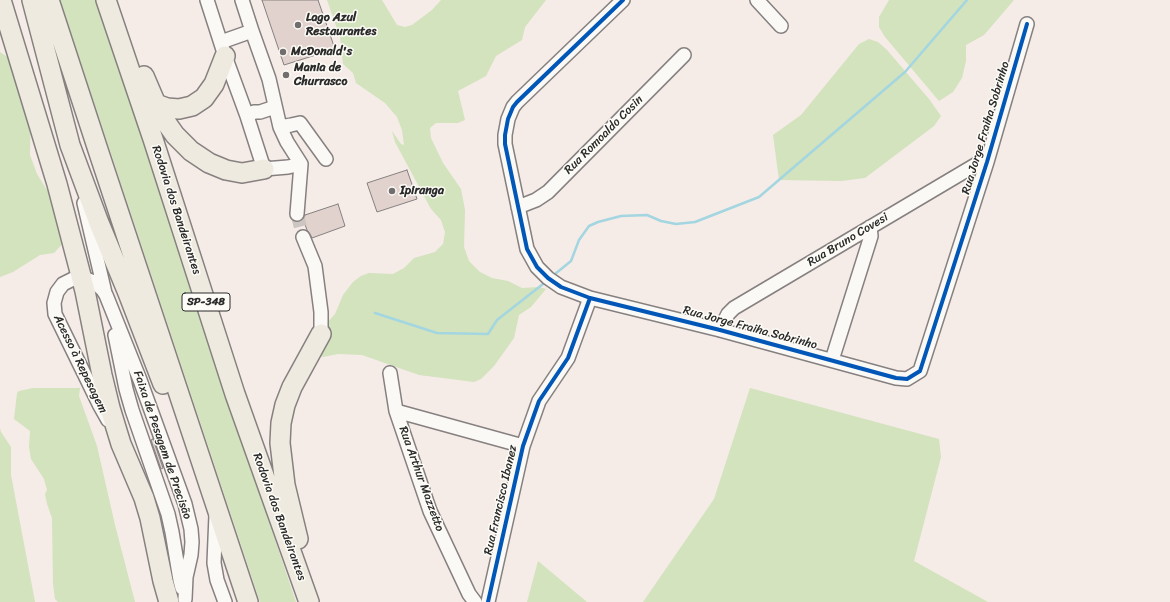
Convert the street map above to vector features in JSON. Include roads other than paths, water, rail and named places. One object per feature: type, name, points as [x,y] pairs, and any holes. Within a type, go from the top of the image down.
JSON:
[{"type":"highway","points":[[1,0],[55,177],[82,278],[93,326],[105,391],[121,444],[144,498],[150,518],[163,581],[180,601]]},
{"type":"highway","points":[[32,0],[70,145],[99,223],[170,402],[216,505]]},
{"type":"highway","points":[[49,0],[248,602]]},
{"type":"highway","points":[[106,0],[126,30],[156,104],[163,118],[175,135],[191,151],[209,163],[226,170],[242,173],[264,169]]},
{"type":"highway","name":"Rodovia dos Bandeirantes","points":[[106,0],[236,394],[310,602]]},
{"type":"highway","points":[[156,104],[167,108],[178,109],[192,106],[204,98],[214,84],[223,49]]},
{"type":"highway","points":[[314,602],[285,485],[280,442],[281,424],[285,405],[292,387],[321,334]]},
{"type":"street","points":[[207,0],[264,169],[288,167],[301,164]]},
{"type":"street","points":[[242,0],[269,79],[280,127],[287,142],[301,164],[297,214]]},
{"type":"street","name":"Rua Jorge Fraiha Sobrinho","points":[[623,0],[517,102],[510,113],[506,127],[505,140],[527,249],[537,267],[548,278],[561,287],[590,298],[720,330],[896,378],[907,379],[920,371],[986,162],[1027,24]]},
{"type":"street","points":[[757,0],[781,26]]},
{"type":"street","points":[[223,49],[252,31]]},
{"type":"street","name":"Rua Romoaldo Cosin","points":[[518,207],[536,200],[548,192],[684,55]]},
{"type":"street","points":[[247,116],[254,112],[260,112],[275,107]]},
{"type":"street","points":[[280,127],[300,122],[326,159]]},
{"type":"street","name":"Faixa de Pesagem de Precisão","points":[[70,145],[112,321],[126,389],[168,514],[180,580],[180,601]]},
{"type":"street","name":"Rua Bruno Covesi","points":[[720,330],[728,314],[734,308],[977,164],[986,162]]},
{"type":"street","points":[[832,360],[871,236],[870,227]]},
{"type":"street","points":[[303,237],[315,266],[321,312],[321,334]]},
{"type":"street","name":"Acesso à Repesagem","points":[[82,278],[75,278],[59,287],[55,297],[55,314],[99,404],[121,444]]},
{"type":"street","points":[[82,278],[94,282],[106,295]]},
{"type":"street","name":"Faixa de Pesagem de Precisão","points":[[106,295],[140,380],[185,504],[191,529],[192,542],[191,555],[180,601]]},
{"type":"street","name":"Rua Francisco Ibanez","points":[[488,602],[523,446],[539,400],[568,358],[590,298]]},
{"type":"street","name":"Rua Arthur Mazzetto","points":[[390,374],[396,411],[430,511],[469,594],[475,602]]},
{"type":"street","points":[[396,411],[523,446]]},
{"type":"street","points":[[216,505],[214,563],[217,580],[224,602]]},
{"type":"waterway","points":[[555,274],[571,261],[579,240],[589,226],[598,222],[621,216],[647,215],[661,221],[676,224],[695,222],[759,197],[905,72],[967,0]]},
{"type":"waterway","points":[[375,313],[437,333],[488,334],[497,320],[543,284]]},
{"type":"tunnel","points":[[297,214],[303,237]]},
{"type":"place","name":"Lago Azul Restaurantes","points":[[298,25]]},
{"type":"place","name":"McDonald's","points":[[283,52]]},
{"type":"place","name":"Mania de Churrasco","points":[[286,75]]},
{"type":"place","name":"Ipiranga","points":[[392,191]]}]
